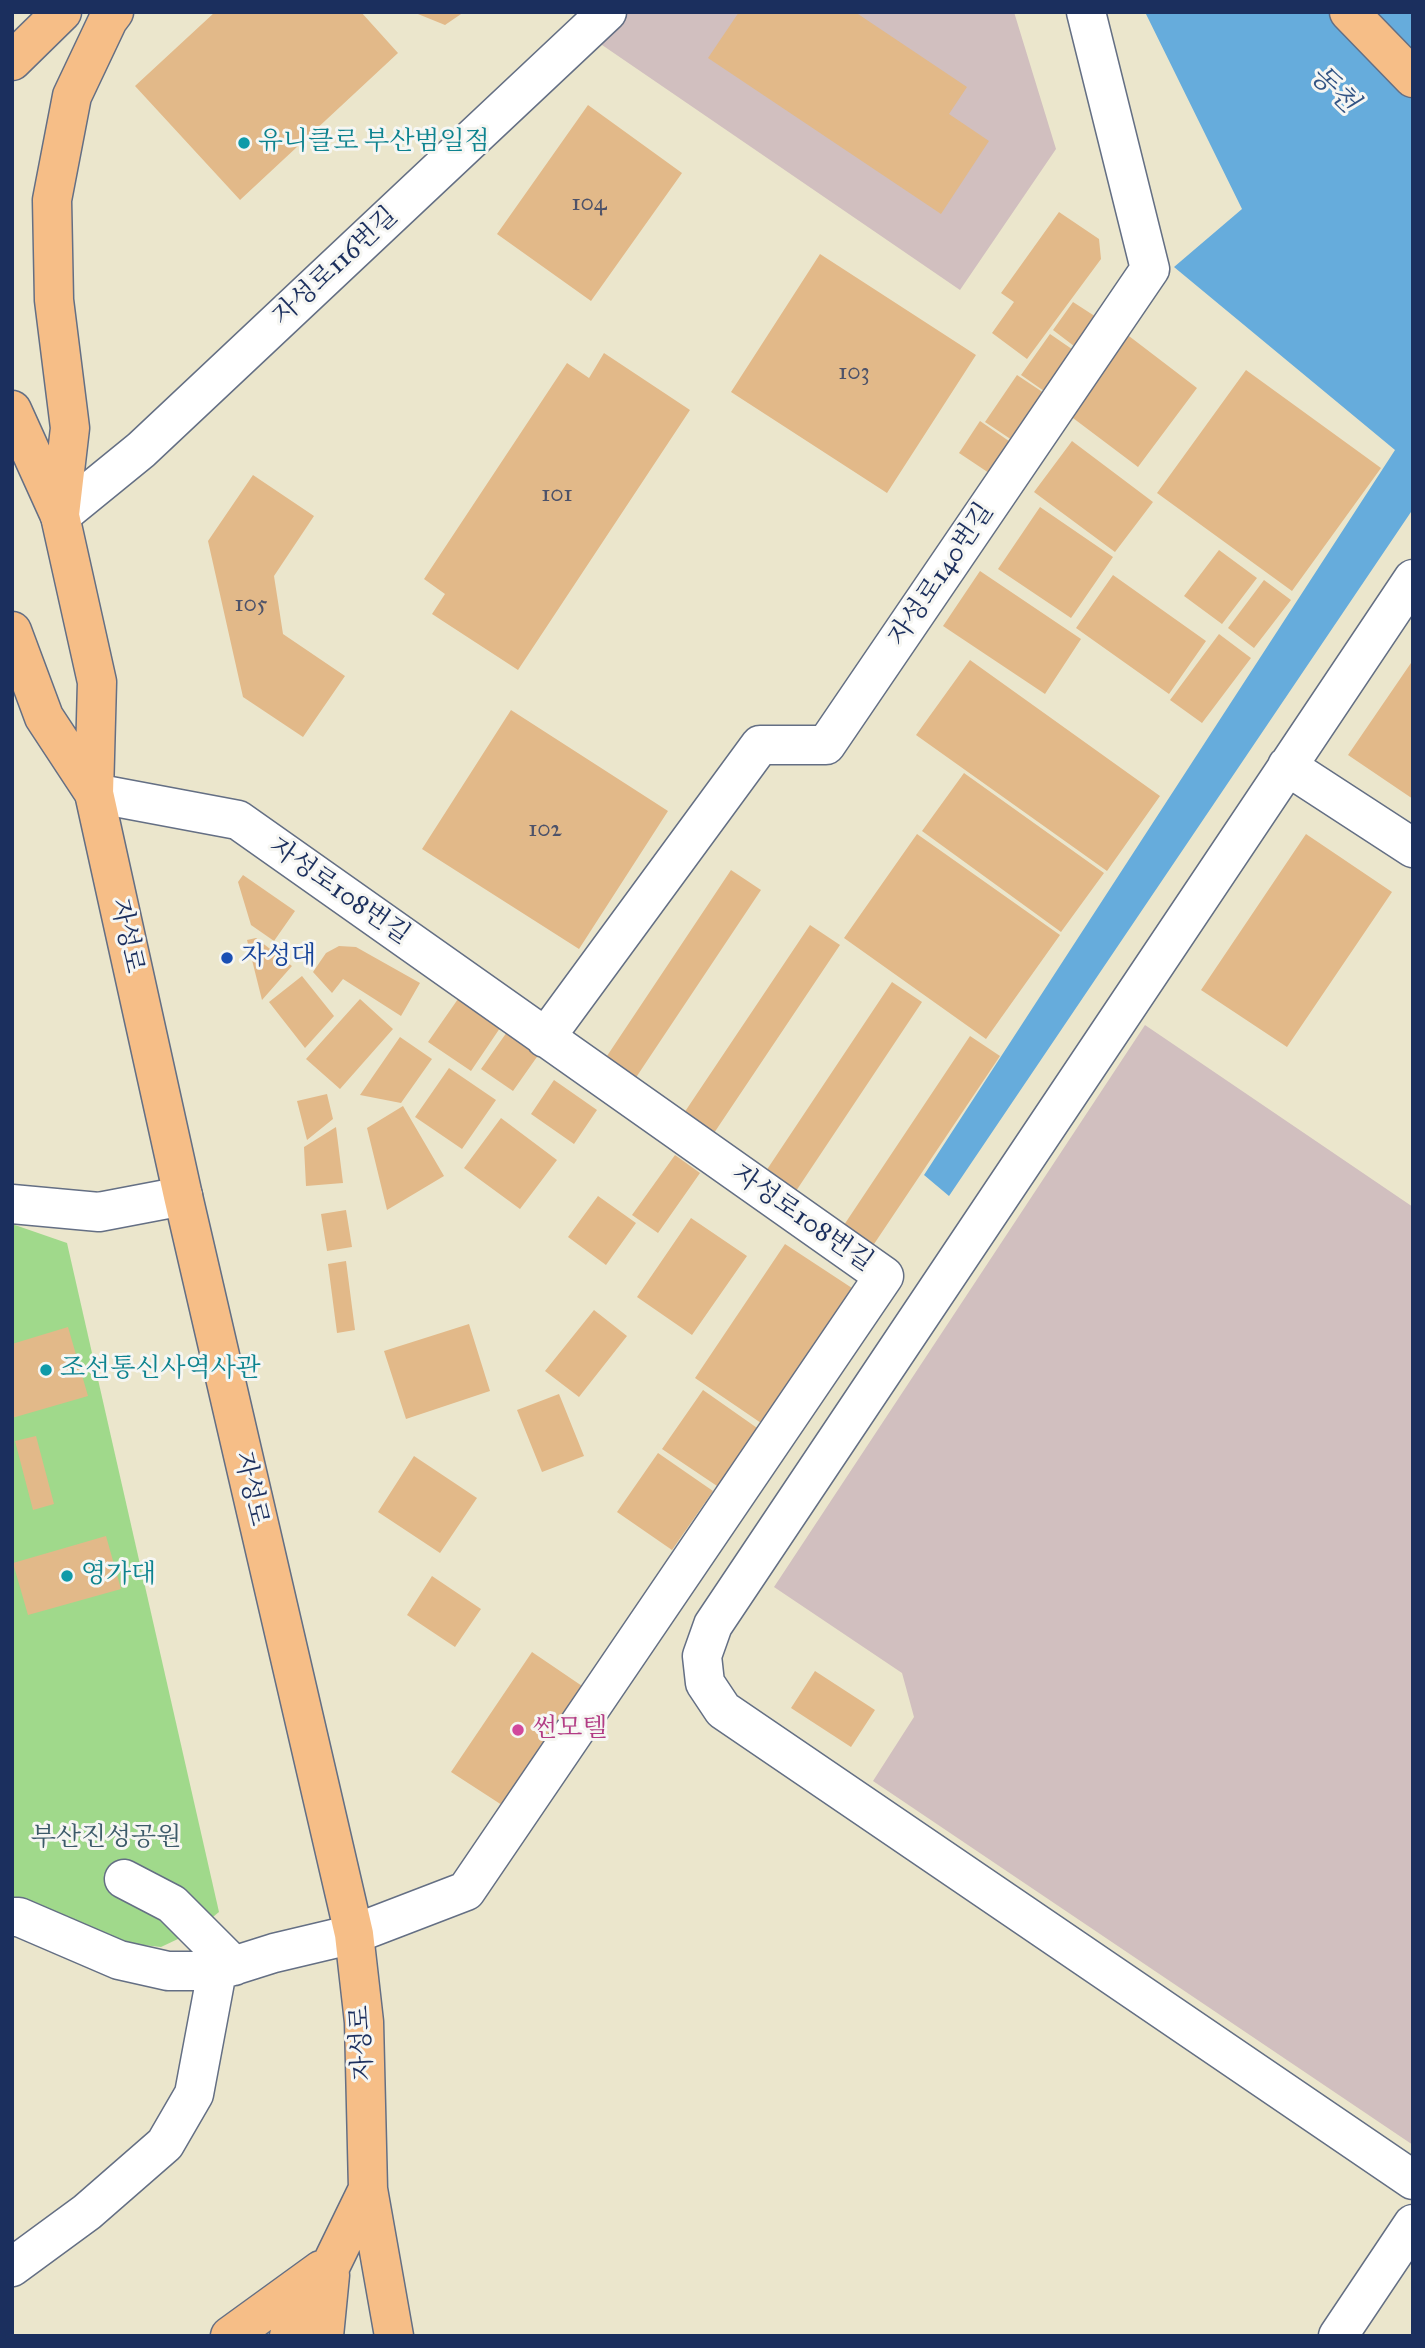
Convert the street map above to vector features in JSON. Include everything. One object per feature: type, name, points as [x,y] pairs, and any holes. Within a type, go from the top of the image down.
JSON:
[{"type":"main road","points":[[12,61],[62,12]]},
{"type":"main road","points":[[60,516],[70,428],[54,300],[52,200],[72,96],[114,12]]},
{"type":"main road","points":[[1349,12],[1413,78]]},
{"type":"main road","name":"자성로","points":[[12,410],[60,516],[97,682],[94,793],[183,1196],[354,1934],[364,2022],[368,2189],[394,2336]]},
{"type":"main road","name":"자성로","points":[[12,631],[44,717],[94,793]]},
{"type":"main road","name":"자성로","points":[[289,2336],[332,2263],[368,2189]]},
{"type":"main road","points":[[230,2336],[332,2263]]},
{"type":"main road","name":"자성로","points":[[324,2336],[332,2263]]},
{"type":"street","name":"자성로116번길","points":[[60,516],[141,450],[607,12]]},
{"type":"street","name":"자성로140번길","points":[[545,1038],[760,745],[826,745],[1150,269],[1086,12]]},
{"type":"street","points":[[1413,579],[713,1625],[702,1656],[705,1683],[723,1710],[1413,2180]]},
{"type":"street","points":[[1287,766],[1413,848]]},
{"type":"street","name":"자성로108번길","points":[[94,793],[238,820],[884,1276],[466,1891],[354,1934]]},
{"type":"street","points":[[12,1204],[99,1212],[183,1196]]},
{"type":"street","points":[[124,1879],[172,1904],[226,1968]]},
{"type":"street","points":[[12,1917],[19,1917],[119,1960],[168,1971],[226,1968],[274,1953],[354,1934]]},
{"type":"street","points":[[12,2267],[87,2212],[165,2144],[194,2094],[226,1968]]},
{"type":"street","points":[[1338,2336],[1413,2224]]},
{"type":"shaded area","points":[[612,12],[1014,12],[1056,149],[960,290],[586,34]]},
{"type":"shaded area","points":[[1145,1025],[1413,1207],[1413,2145],[873,1781],[914,1717],[902,1673],[774,1587]]},
{"type":"green space","name":"부산진성공원","points":[[12,1224],[67,1243],[219,1912],[197,1930],[161,1947],[116,1942],[12,1904]]},
{"type":"water","name":"동천","points":[[1145,12],[1413,12],[1413,509],[949,1196],[924,1175],[1395,450],[1174,267],[1242,209]]},
{"type":"building","name":"유니클로 부산범일점","points":[[215,12],[361,12],[398,53],[240,200],[135,86]]},
{"type":"building","points":[[413,12],[464,12],[445,25]]},
{"type":"building","points":[[739,12],[855,12],[967,87],[949,114],[989,141],[941,214],[708,58]]},
{"type":"building","points":[[588,105],[682,173],[591,301],[497,234]]},
{"type":"building","points":[[1059,212],[1099,239],[1101,259],[1027,359],[992,333],[1014,302],[1001,293]]},
{"type":"building","points":[[820,254],[976,355],[887,493],[731,392]]},
{"type":"building","points":[[1073,302],[1107,324],[1087,356],[1053,330]]},
{"type":"building","points":[[1125,333],[1197,388],[1138,467],[1065,412]]},
{"type":"building","points":[[1050,334],[1082,356],[1054,398],[1021,375]]},
{"type":"building","points":[[604,353],[690,410],[518,670],[432,614],[445,594],[424,579],[567,363],[589,378]]},
{"type":"building","points":[[1246,370],[1381,468],[1292,591],[1157,493]]},
{"type":"building","points":[[1017,375],[1053,399],[1021,446],[985,422]]},
{"type":"building","points":[[980,421],[1019,448],[998,479],[959,453]]},
{"type":"building","points":[[1072,441],[1153,502],[1115,552],[1034,492]]},
{"type":"building","points":[[253,475],[314,516],[274,576],[283,634],[345,676],[303,737],[243,697],[208,541]]},
{"type":"building","points":[[1040,507],[1113,557],[1071,618],[998,569]]},
{"type":"building","points":[[1219,550],[1257,578],[1222,624],[1184,596]]},
{"type":"building","points":[[980,571],[1081,639],[1045,694],[943,626]]},
{"type":"building","points":[[1113,575],[1206,641],[1169,694],[1076,628]]},
{"type":"building","points":[[1264,580],[1291,600],[1254,648],[1228,628]]},
{"type":"building","points":[[1219,634],[1251,658],[1202,723],[1170,700]]},
{"type":"building","points":[[970,660],[1160,796],[1107,871],[916,735]]},
{"type":"building","points":[[1413,660],[1413,799],[1348,755]]},
{"type":"building","points":[[511,710],[668,811],[579,949],[422,849]]},
{"type":"building","points":[[964,773],[1104,873],[1061,932],[922,831]]},
{"type":"building","points":[[917,834],[1060,935],[986,1039],[844,938]]},
{"type":"building","points":[[1306,834],[1392,892],[1287,1047],[1201,990]]},
{"type":"building","points":[[731,870],[761,890],[629,1088],[599,1068]]},
{"type":"building","points":[[243,875],[295,911],[274,941],[251,925],[238,882]]},
{"type":"building","points":[[810,925],[840,945],[708,1142],[678,1122]]},
{"type":"building","points":[[256,938],[292,966],[262,1000],[247,940]]},
{"type":"building","points":[[339,946],[356,947],[420,983],[401,1016],[343,979],[332,993],[313,972],[326,953]]},
{"type":"building","points":[[302,976],[334,1016],[305,1048],[269,1002]]},
{"type":"building","points":[[892,982],[922,1002],[790,1200],[760,1180]]},
{"type":"building","points":[[360,999],[393,1029],[340,1089],[306,1059]]},
{"type":"building","points":[[458,999],[500,1028],[471,1071],[428,1042]]},
{"type":"building","points":[[507,1032],[539,1054],[513,1091],[481,1069]]},
{"type":"building","points":[[970,1036],[1000,1056],[868,1253],[838,1234]]},
{"type":"building","points":[[400,1037],[432,1059],[401,1103],[360,1095]]},
{"type":"building","points":[[449,1068],[496,1100],[462,1149],[415,1117]]},
{"type":"building","points":[[554,1080],[597,1110],[574,1144],[531,1114]]},
{"type":"building","points":[[327,1094],[333,1119],[307,1140],[297,1101]]},
{"type":"building","points":[[403,1106],[444,1176],[387,1210],[367,1128]]},
{"type":"building","points":[[501,1118],[557,1160],[520,1209],[464,1168]]},
{"type":"building","points":[[336,1127],[343,1183],[306,1186],[304,1147]]},
{"type":"building","points":[[675,1155],[700,1173],[658,1233],[632,1215]]},
{"type":"building","points":[[598,1196],[636,1223],[606,1265],[568,1237]]},
{"type":"building","points":[[346,1210],[352,1247],[327,1251],[321,1214]]},
{"type":"building","points":[[691,1218],[747,1256],[692,1335],[637,1297]]},
{"type":"building","points":[[785,1244],[855,1290],[764,1425],[695,1378]]},
{"type":"building","points":[[346,1261],[355,1330],[337,1333],[328,1264]]},
{"type":"building","points":[[594,1310],[627,1336],[579,1397],[545,1371]]},
{"type":"building","points":[[469,1324],[490,1391],[406,1419],[384,1351]]},
{"type":"building","name":"조선통신사역사관","points":[[68,1327],[88,1396],[12,1418],[12,1344]]},
{"type":"building","points":[[703,1390],[760,1430],[720,1488],[662,1449]]},
{"type":"building","points":[[559,1394],[584,1456],[542,1472],[517,1410]]},
{"type":"building","points":[[36,1436],[54,1504],[33,1510],[15,1441]]},
{"type":"building","points":[[658,1453],[713,1491],[672,1550],[617,1512]]},
{"type":"building","points":[[414,1456],[477,1498],[440,1553],[378,1512]]},
{"type":"building","name":"영가대","points":[[106,1536],[121,1589],[28,1615],[13,1563]]},
{"type":"building","points":[[432,1576],[481,1609],[455,1647],[407,1615]]},
{"type":"building","name":"썬모텔","points":[[532,1652],[585,1688],[505,1807],[451,1772]]},
{"type":"building","points":[[815,1671],[875,1710],[851,1747],[791,1708]]},
{"type":"place","name":"유니클로 부산범일점","points":[[244,143]]},
{"type":"place","name":"자성대","points":[[227,958]]},
{"type":"place","name":"조선통신사역사관","points":[[46,1370]]},
{"type":"place","name":"영가대","points":[[67,1576]]},
{"type":"place","name":"썬모텔","points":[[518,1730]]}]
